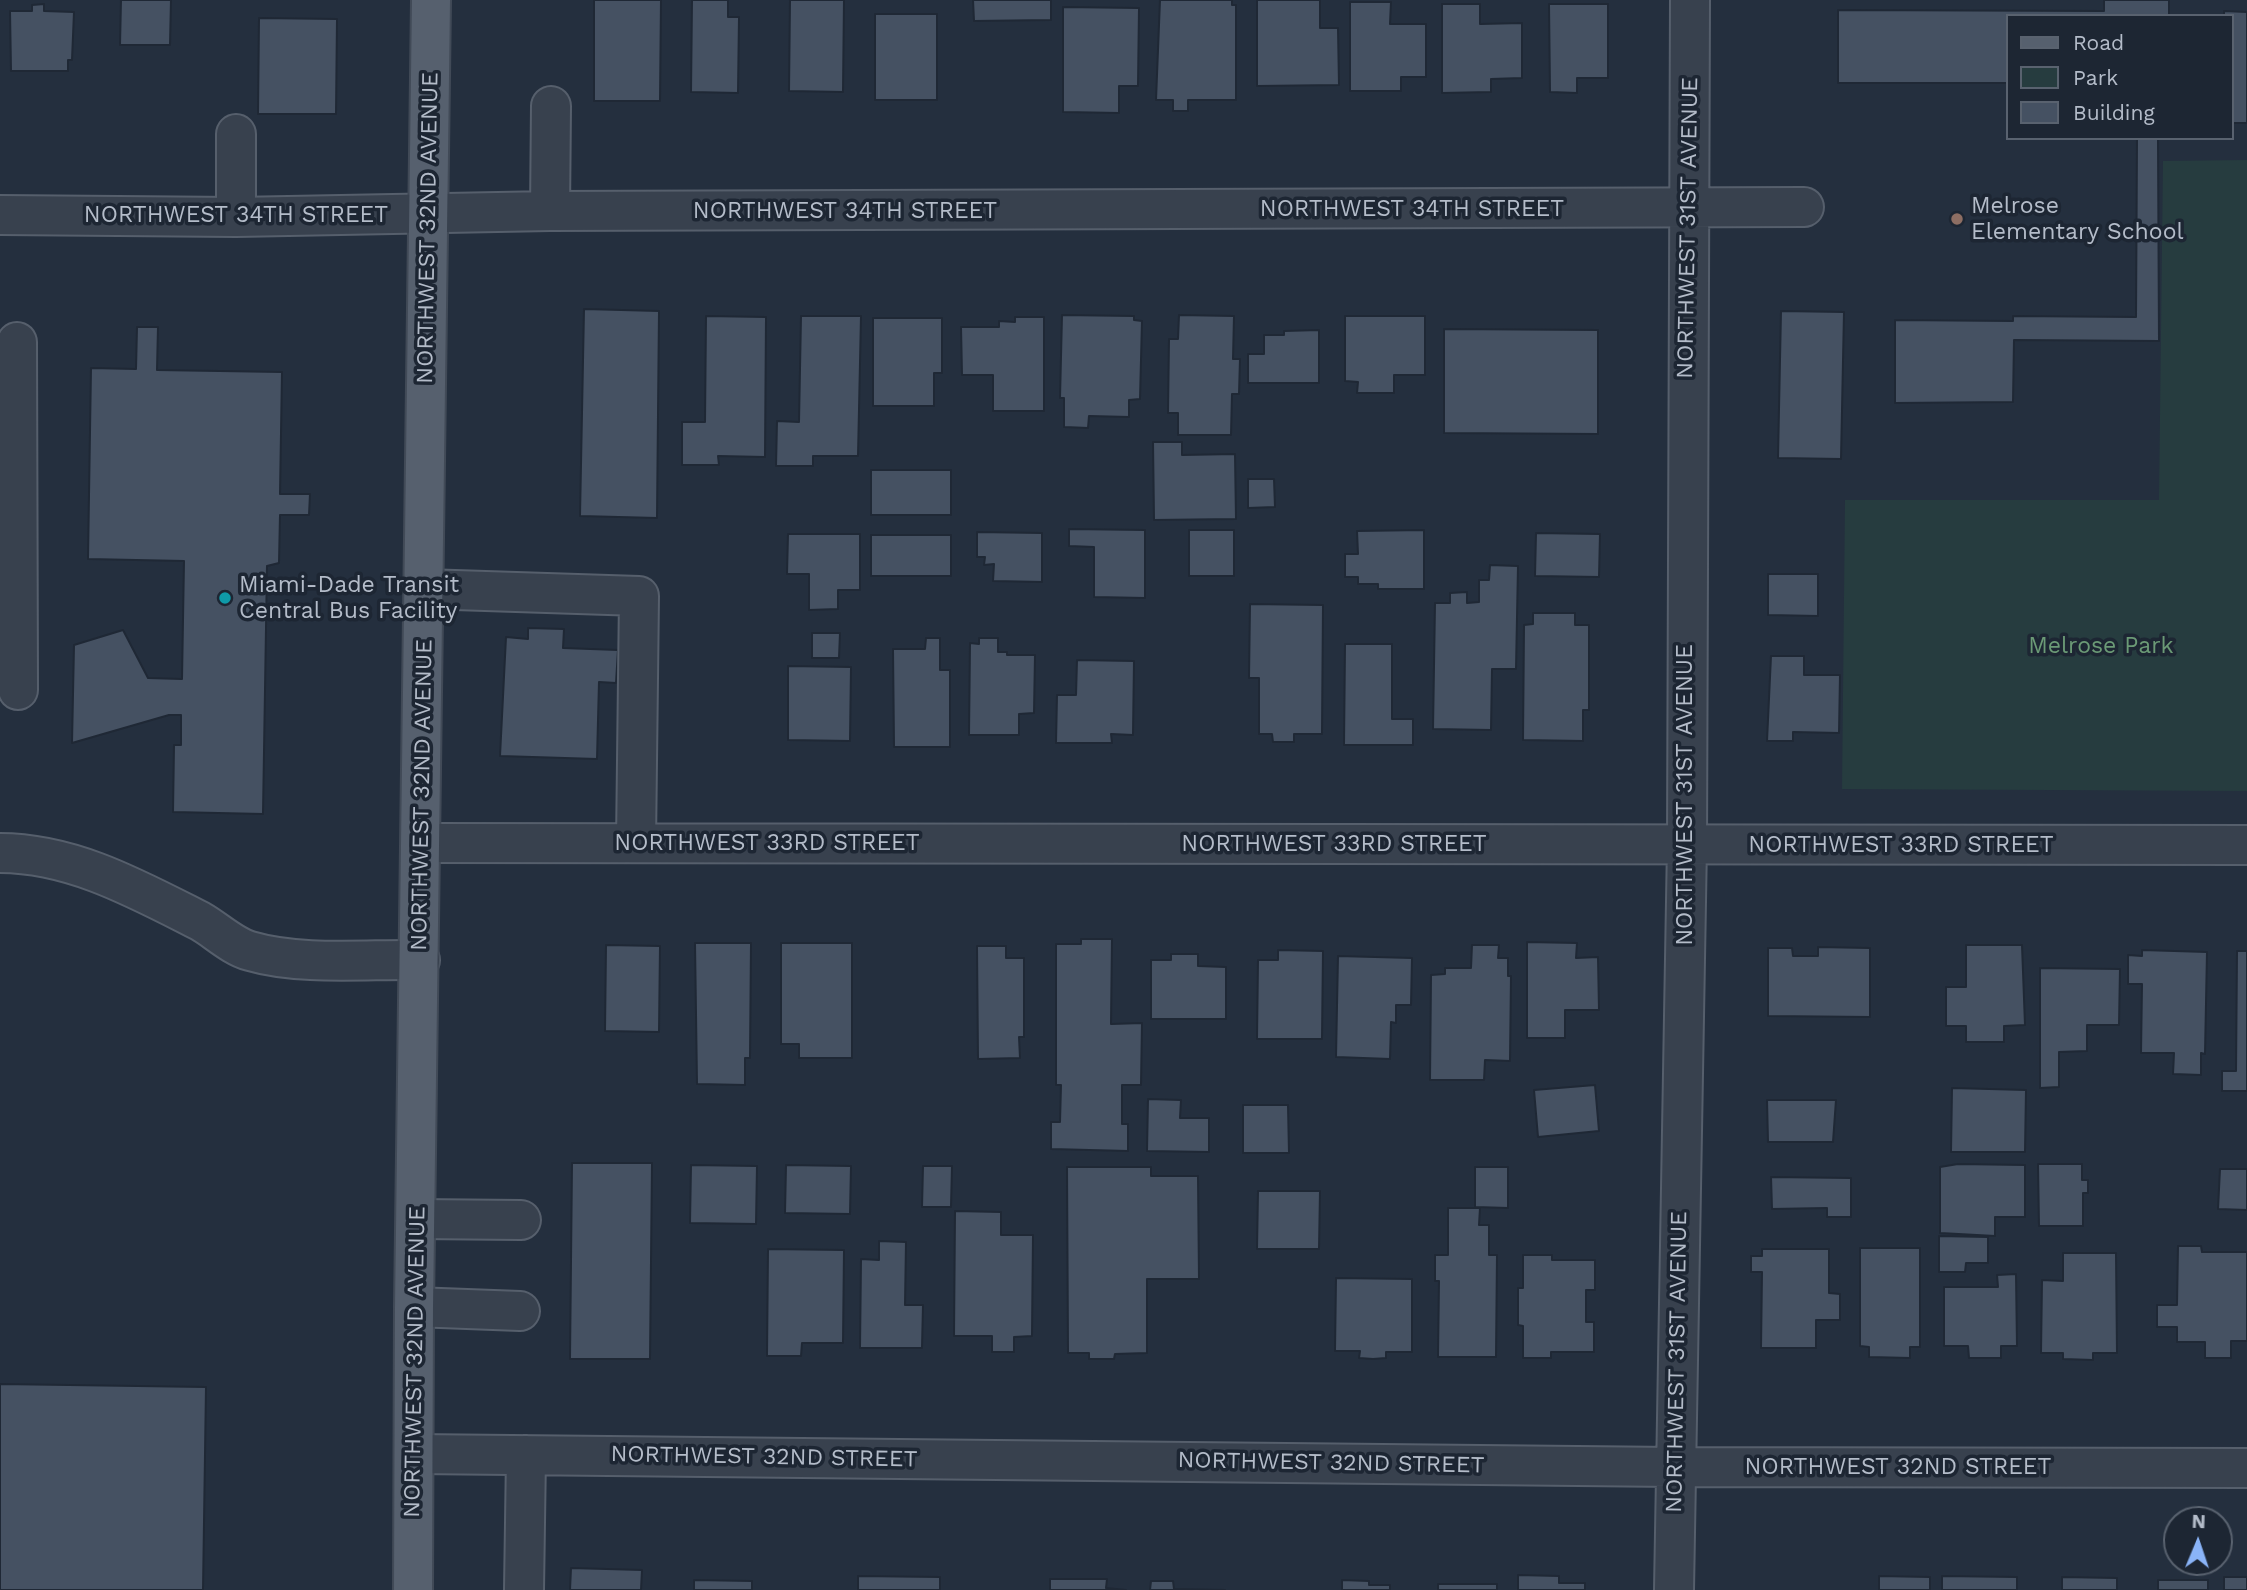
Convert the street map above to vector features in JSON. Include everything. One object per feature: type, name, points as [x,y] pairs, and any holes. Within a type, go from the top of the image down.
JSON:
[{"type":"main road","name":"NORTHWEST 32ND AVENUE","points":[[413,1590],[430,0]]},
{"type":"street","name":"NORTHWEST 31ST AVENUE","points":[[1674,1590],[1686,844],[1690,0]]},
{"type":"street","points":[[550,211],[551,106]]},
{"type":"street","points":[[236,134],[236,217]]},
{"type":"street","name":"NORTHWEST 34TH STREET","points":[[0,215],[236,217],[550,211],[1690,209],[1804,206]]},
{"type":"street","points":[[17,342],[18,690]]},
{"type":"street","points":[[424,589],[639,596],[636,843]]},
{"type":"street","name":"NORTHWEST 33RD STREET","points":[[421,843],[2247,845]]},
{"type":"street","points":[[0,853],[21,853],[93,869],[202,923],[247,950],[283,958],[420,960]]},
{"type":"street","points":[[416,1219],[521,1220]]},
{"type":"street","points":[[414,1307],[520,1311]]},
{"type":"street","name":"NORTHWEST 32ND STREET","points":[[415,1454],[1674,1467],[2247,1468]]},
{"type":"street","points":[[524,1590],[526,1455]]},
{"type":"green space","name":"Melrose Park","points":[[2247,160],[2247,791],[1842,789],[1845,500],[2159,500],[2163,161]]},
{"type":"building","points":[[121,0],[171,0],[170,45],[120,45]]},
{"type":"building","points":[[594,0],[661,0],[660,101],[594,101]]},
{"type":"building","points":[[692,0],[728,0],[728,17],[739,17],[738,93],[691,92]]},
{"type":"building","points":[[790,0],[844,0],[843,92],[789,91]]},
{"type":"building","points":[[973,0],[1051,0],[1051,20],[974,21]]},
{"type":"building","points":[[1160,0],[1232,0],[1232,5],[1236,5],[1236,100],[1188,100],[1188,111],[1173,111],[1173,100],[1156,100]]},
{"type":"building","points":[[1257,0],[1320,0],[1320,28],[1338,28],[1339,85],[1257,86]]},
{"type":"building","points":[[2104,0],[2169,0],[2169,14],[2006,14],[2006,83],[1838,83],[1838,10],[2104,11]]},
{"type":"building","points":[[1350,2],[1391,2],[1390,24],[1426,24],[1426,77],[1401,77],[1401,91],[1350,91]]},
{"type":"building","points":[[44,4],[44,11],[74,12],[72,60],[68,60],[68,71],[11,71],[10,11],[32,11],[32,5]]},
{"type":"building","points":[[1442,4],[1480,4],[1480,24],[1522,23],[1522,78],[1491,79],[1491,92],[1442,93]]},
{"type":"building","points":[[1549,4],[1608,4],[1608,78],[1577,78],[1577,93],[1550,92]]},
{"type":"building","points":[[1063,7],[1139,8],[1138,86],[1119,86],[1119,113],[1063,112]]},
{"type":"building","points":[[2224,11],[2247,12],[2247,123],[2233,123],[2233,14],[2224,14]]},
{"type":"building","points":[[875,14],[937,14],[937,100],[875,100]]},
{"type":"building","points":[[259,18],[337,19],[336,114],[258,114]]},
{"type":"building","points":[[2137,140],[2158,140],[2159,341],[2014,340],[2013,402],[1895,403],[1895,320],[2013,321],[2013,316],[2136,317]]},
{"type":"building","points":[[584,309],[659,311],[657,518],[580,516]]},
{"type":"building","points":[[1781,311],[1844,312],[1841,459],[1778,458]]},
{"type":"building","points":[[1062,315],[1134,316],[1134,320],[1142,321],[1140,399],[1129,400],[1129,417],[1089,416],[1088,428],[1064,427],[1064,398],[1060,398]]},
{"type":"building","points":[[1179,315],[1234,316],[1233,359],[1240,359],[1239,394],[1232,394],[1231,435],[1178,435],[1178,413],[1168,413],[1169,339],[1178,339]]},
{"type":"building","points":[[706,316],[766,317],[765,457],[718,456],[719,465],[682,465],[682,422],[705,422]]},
{"type":"building","points":[[801,316],[861,316],[858,456],[813,456],[813,466],[776,466],[777,421],[799,422]]},
{"type":"building","points":[[1345,316],[1425,316],[1425,375],[1394,375],[1394,393],[1357,393],[1358,382],[1345,381]]},
{"type":"building","points":[[1015,317],[1044,317],[1044,411],[993,411],[993,375],[962,375],[961,327],[999,327],[999,321],[1015,322]]},
{"type":"building","points":[[873,318],[942,318],[942,373],[934,373],[934,406],[873,406]]},
{"type":"building","name":"Miami-Dade Transit Central Bus Facility","points":[[137,327],[158,327],[157,370],[282,372],[280,494],[310,494],[309,515],[280,515],[279,563],[267,566],[263,814],[173,812],[174,745],[181,745],[181,715],[169,715],[72,743],[74,645],[123,630],[148,678],[182,679],[184,561],[88,559],[91,368],[136,369]]},
{"type":"building","points":[[1444,329],[1598,330],[1598,434],[1444,433]]},
{"type":"building","points":[[1319,330],[1319,383],[1248,383],[1248,354],[1264,354],[1264,335],[1284,335],[1284,331]]},
{"type":"building","points":[[1153,442],[1182,442],[1182,455],[1235,454],[1236,519],[1154,520]]},
{"type":"building","points":[[871,470],[951,470],[951,515],[871,515]]},
{"type":"building","points":[[1248,479],[1274,479],[1275,507],[1248,508]]},
{"type":"building","points":[[1069,529],[1145,530],[1145,598],[1094,597],[1094,547],[1069,546]]},
{"type":"building","points":[[1189,530],[1234,530],[1234,576],[1189,576]]},
{"type":"building","points":[[1424,530],[1424,589],[1378,589],[1378,584],[1358,584],[1358,577],[1345,577],[1345,554],[1358,554],[1357,531]]},
{"type":"building","points":[[977,532],[1042,533],[1042,582],[993,581],[994,564],[984,565],[985,557],[977,557]]},
{"type":"building","points":[[1536,533],[1600,534],[1599,577],[1535,576]]},
{"type":"building","points":[[788,534],[860,534],[860,590],[838,590],[838,609],[809,610],[809,574],[787,574]]},
{"type":"building","points":[[871,535],[951,535],[951,576],[871,576]]},
{"type":"building","points":[[1490,565],[1518,566],[1516,669],[1492,669],[1491,730],[1433,729],[1435,603],[1450,603],[1450,593],[1467,592],[1467,603],[1479,602],[1479,580],[1489,580]]},
{"type":"building","points":[[1768,574],[1818,574],[1818,616],[1768,615]]},
{"type":"building","points":[[1250,604],[1323,605],[1322,734],[1294,734],[1294,742],[1273,742],[1272,734],[1259,734],[1259,678],[1249,678]]},
{"type":"building","points":[[1533,613],[1575,613],[1575,625],[1589,625],[1589,710],[1583,710],[1583,741],[1523,740],[1524,625],[1533,624]]},
{"type":"building","points":[[528,628],[564,629],[563,648],[618,650],[616,683],[599,682],[597,759],[500,756],[506,637],[528,639]]},
{"type":"building","points":[[812,633],[840,633],[839,658],[812,658]]},
{"type":"building","points":[[926,638],[940,638],[940,670],[950,670],[950,747],[894,747],[893,649],[925,649]]},
{"type":"building","points":[[979,638],[998,638],[998,652],[1007,652],[1007,655],[1035,655],[1034,713],[1019,714],[1019,735],[969,735],[970,643],[979,644]]},
{"type":"building","points":[[1345,644],[1392,644],[1392,719],[1413,719],[1413,745],[1344,745]]},
{"type":"building","points":[[1771,656],[1804,656],[1804,675],[1840,675],[1839,733],[1793,732],[1793,741],[1767,741]]},
{"type":"building","points":[[1077,660],[1134,661],[1133,735],[1111,734],[1112,743],[1056,743],[1057,695],[1076,695]]},
{"type":"building","points":[[788,666],[851,667],[850,741],[788,740]]},
{"type":"building","points":[[1081,939],[1112,939],[1111,1024],[1142,1023],[1141,1085],[1122,1085],[1122,1124],[1128,1124],[1128,1151],[1051,1149],[1051,1122],[1060,1122],[1061,1085],[1056,1085],[1056,944],[1081,944]]},
{"type":"building","points":[[1527,942],[1577,943],[1576,958],[1598,957],[1599,1010],[1565,1010],[1565,1038],[1527,1038]]},
{"type":"building","points":[[695,943],[751,943],[750,1058],[745,1058],[745,1085],[697,1084]]},
{"type":"building","points":[[781,943],[852,943],[852,1058],[799,1058],[799,1044],[781,1044]]},
{"type":"building","points":[[606,945],[660,946],[659,1032],[605,1031]]},
{"type":"building","points":[[1472,945],[1499,945],[1498,958],[1508,958],[1508,976],[1511,976],[1510,1061],[1485,1060],[1484,1080],[1430,1080],[1431,975],[1445,974],[1445,968],[1471,968]]},
{"type":"building","points":[[1966,945],[2022,945],[2025,1025],[2004,1026],[2004,1042],[1966,1042],[1966,1026],[1946,1026],[1946,987],[1966,987]]},
{"type":"building","points":[[977,946],[1006,946],[1006,958],[1024,958],[1024,1037],[1019,1037],[1020,1058],[978,1059]]},
{"type":"building","points":[[1818,947],[1870,948],[1870,1017],[1768,1016],[1768,948],[1792,948],[1793,956],[1818,956]]},
{"type":"building","points":[[1278,950],[1323,951],[1322,1039],[1257,1039],[1258,960],[1278,960]]},
{"type":"building","points":[[2142,950],[2207,952],[2205,1054],[2201,1053],[2201,1075],[2173,1074],[2174,1053],[2141,1053],[2142,984],[2128,984],[2128,955],[2142,956]]},
{"type":"building","points":[[2237,951],[2247,951],[2247,1091],[2222,1091],[2222,1071],[2236,1071]]},
{"type":"building","points":[[1171,954],[1198,954],[1198,966],[1226,967],[1226,1019],[1151,1019],[1151,960],[1171,960]]},
{"type":"building","points":[[1338,956],[1412,958],[1411,1005],[1396,1005],[1396,1023],[1391,1022],[1390,1059],[1336,1057]]},
{"type":"building","points":[[2040,968],[2120,969],[2119,1025],[2087,1025],[2087,1051],[2059,1052],[2059,1087],[2040,1088]]},
{"type":"building","points":[[1595,1085],[1599,1131],[1538,1137],[1534,1090]]},
{"type":"building","points":[[1952,1088],[2026,1090],[2025,1152],[1951,1152]]},
{"type":"building","points":[[1148,1099],[1181,1100],[1180,1118],[1209,1118],[1209,1152],[1147,1151]]},
{"type":"building","points":[[1767,1100],[1836,1100],[1833,1142],[1768,1142]]},
{"type":"building","points":[[1243,1105],[1288,1105],[1289,1153],[1243,1153]]},
{"type":"building","points":[[572,1163],[652,1163],[650,1359],[570,1359]]},
{"type":"building","points":[[1958,1164],[2025,1165],[2025,1217],[1995,1217],[1995,1236],[1940,1233],[1940,1167]]},
{"type":"building","points":[[2038,1164],[2082,1164],[2082,1180],[2088,1180],[2088,1193],[2083,1193],[2083,1226],[2039,1226]]},
{"type":"building","points":[[691,1165],[757,1166],[756,1224],[690,1223]]},
{"type":"building","points":[[786,1165],[851,1166],[850,1214],[785,1213]]},
{"type":"building","points":[[923,1166],[952,1166],[951,1207],[922,1207]]},
{"type":"building","points":[[1067,1167],[1151,1167],[1151,1176],[1198,1176],[1199,1279],[1147,1279],[1147,1353],[1115,1354],[1114,1359],[1089,1359],[1089,1353],[1068,1353]]},
{"type":"building","points":[[1475,1167],[1508,1167],[1508,1208],[1475,1207]]},
{"type":"building","points":[[2220,1169],[2247,1169],[2247,1210],[2218,1209]]},
{"type":"building","points":[[1771,1177],[1851,1178],[1851,1217],[1827,1217],[1827,1208],[1772,1209]]},
{"type":"building","points":[[1258,1191],[1320,1191],[1319,1249],[1257,1249]]},
{"type":"building","points":[[1448,1208],[1480,1208],[1479,1225],[1489,1225],[1489,1255],[1497,1255],[1496,1357],[1438,1357],[1439,1281],[1435,1281],[1435,1255],[1448,1255]]},
{"type":"building","points":[[955,1211],[1001,1212],[1001,1235],[1033,1235],[1032,1336],[1014,1337],[1014,1352],[992,1352],[992,1336],[954,1336]]},
{"type":"building","points":[[1939,1236],[1988,1237],[1988,1263],[1966,1263],[1965,1272],[1939,1272]]},
{"type":"building","points":[[879,1241],[906,1242],[905,1305],[923,1305],[922,1348],[860,1348],[861,1259],[879,1260]]},
{"type":"building","points":[[2178,1246],[2201,1246],[2202,1252],[2247,1252],[2247,1341],[2231,1341],[2231,1358],[2205,1358],[2205,1342],[2177,1342],[2177,1327],[2157,1327],[2157,1305],[2177,1305]]},
{"type":"building","points":[[1860,1248],[1920,1248],[1920,1347],[1910,1347],[1910,1358],[1869,1357],[1869,1347],[1860,1346]]},
{"type":"building","points":[[768,1249],[844,1250],[843,1343],[802,1343],[801,1356],[767,1356]]},
{"type":"building","points":[[1762,1249],[1829,1249],[1829,1293],[1840,1294],[1840,1320],[1816,1320],[1816,1348],[1761,1348],[1762,1272],[1751,1272],[1751,1256],[1762,1256]]},
{"type":"building","points":[[2063,1253],[2116,1253],[2117,1353],[2093,1353],[2093,1360],[2063,1359],[2063,1353],[2041,1353],[2042,1280],[2063,1281]]},
{"type":"building","points":[[1523,1255],[1552,1255],[1552,1260],[1595,1260],[1595,1290],[1586,1290],[1586,1322],[1594,1322],[1594,1352],[1551,1352],[1551,1358],[1523,1358],[1523,1326],[1518,1325],[1518,1288],[1523,1288]]},
{"type":"building","points":[[2016,1274],[2017,1346],[2001,1346],[2001,1358],[1969,1358],[1968,1346],[1944,1346],[1944,1287],[1998,1287],[1997,1275]]},
{"type":"building","points":[[1336,1278],[1412,1279],[1412,1352],[1386,1352],[1386,1358],[1373,1359],[1359,1358],[1360,1351],[1335,1351]]},
{"type":"building","points":[[0,1384],[206,1387],[203,1590],[0,1590]]},
{"type":"building","points":[[571,1568],[642,1570],[641,1590],[570,1590]]},
{"type":"building","points":[[1518,1575],[1559,1576],[1559,1583],[1585,1583],[1585,1590],[1518,1590]]},
{"type":"building","points":[[858,1576],[940,1577],[940,1590],[858,1590]]},
{"type":"building","points":[[1879,1576],[1930,1577],[1930,1590],[1879,1590]]},
{"type":"building","points":[[1942,1576],[2017,1577],[2017,1590],[1942,1590]]},
{"type":"building","points":[[2062,1577],[2117,1578],[2117,1590],[2062,1590]]},
{"type":"building","points":[[2224,1577],[2247,1577],[2247,1590],[2224,1590]]},
{"type":"building","points":[[1050,1579],[1107,1579],[1106,1588],[1126,1590],[1050,1590]]},
{"type":"building","points":[[694,1580],[752,1581],[752,1590],[694,1590]]},
{"type":"building","points":[[1342,1580],[1369,1581],[1369,1585],[1390,1585],[1390,1590],[1342,1590]]},
{"type":"building","points":[[2158,1580],[2208,1580],[2208,1590],[2158,1590]]},
{"type":"building","points":[[1151,1581],[1173,1581],[1174,1589],[1225,1590],[1150,1590]]},
{"type":"building","points":[[1438,1584],[1497,1584],[1497,1590],[1438,1590]]},
{"type":"place","name":"Melrose Elementary School","points":[[1957,219]]},
{"type":"place","name":"Miami-Dade Transit Central Bus Facility","points":[[225,598]]}]
